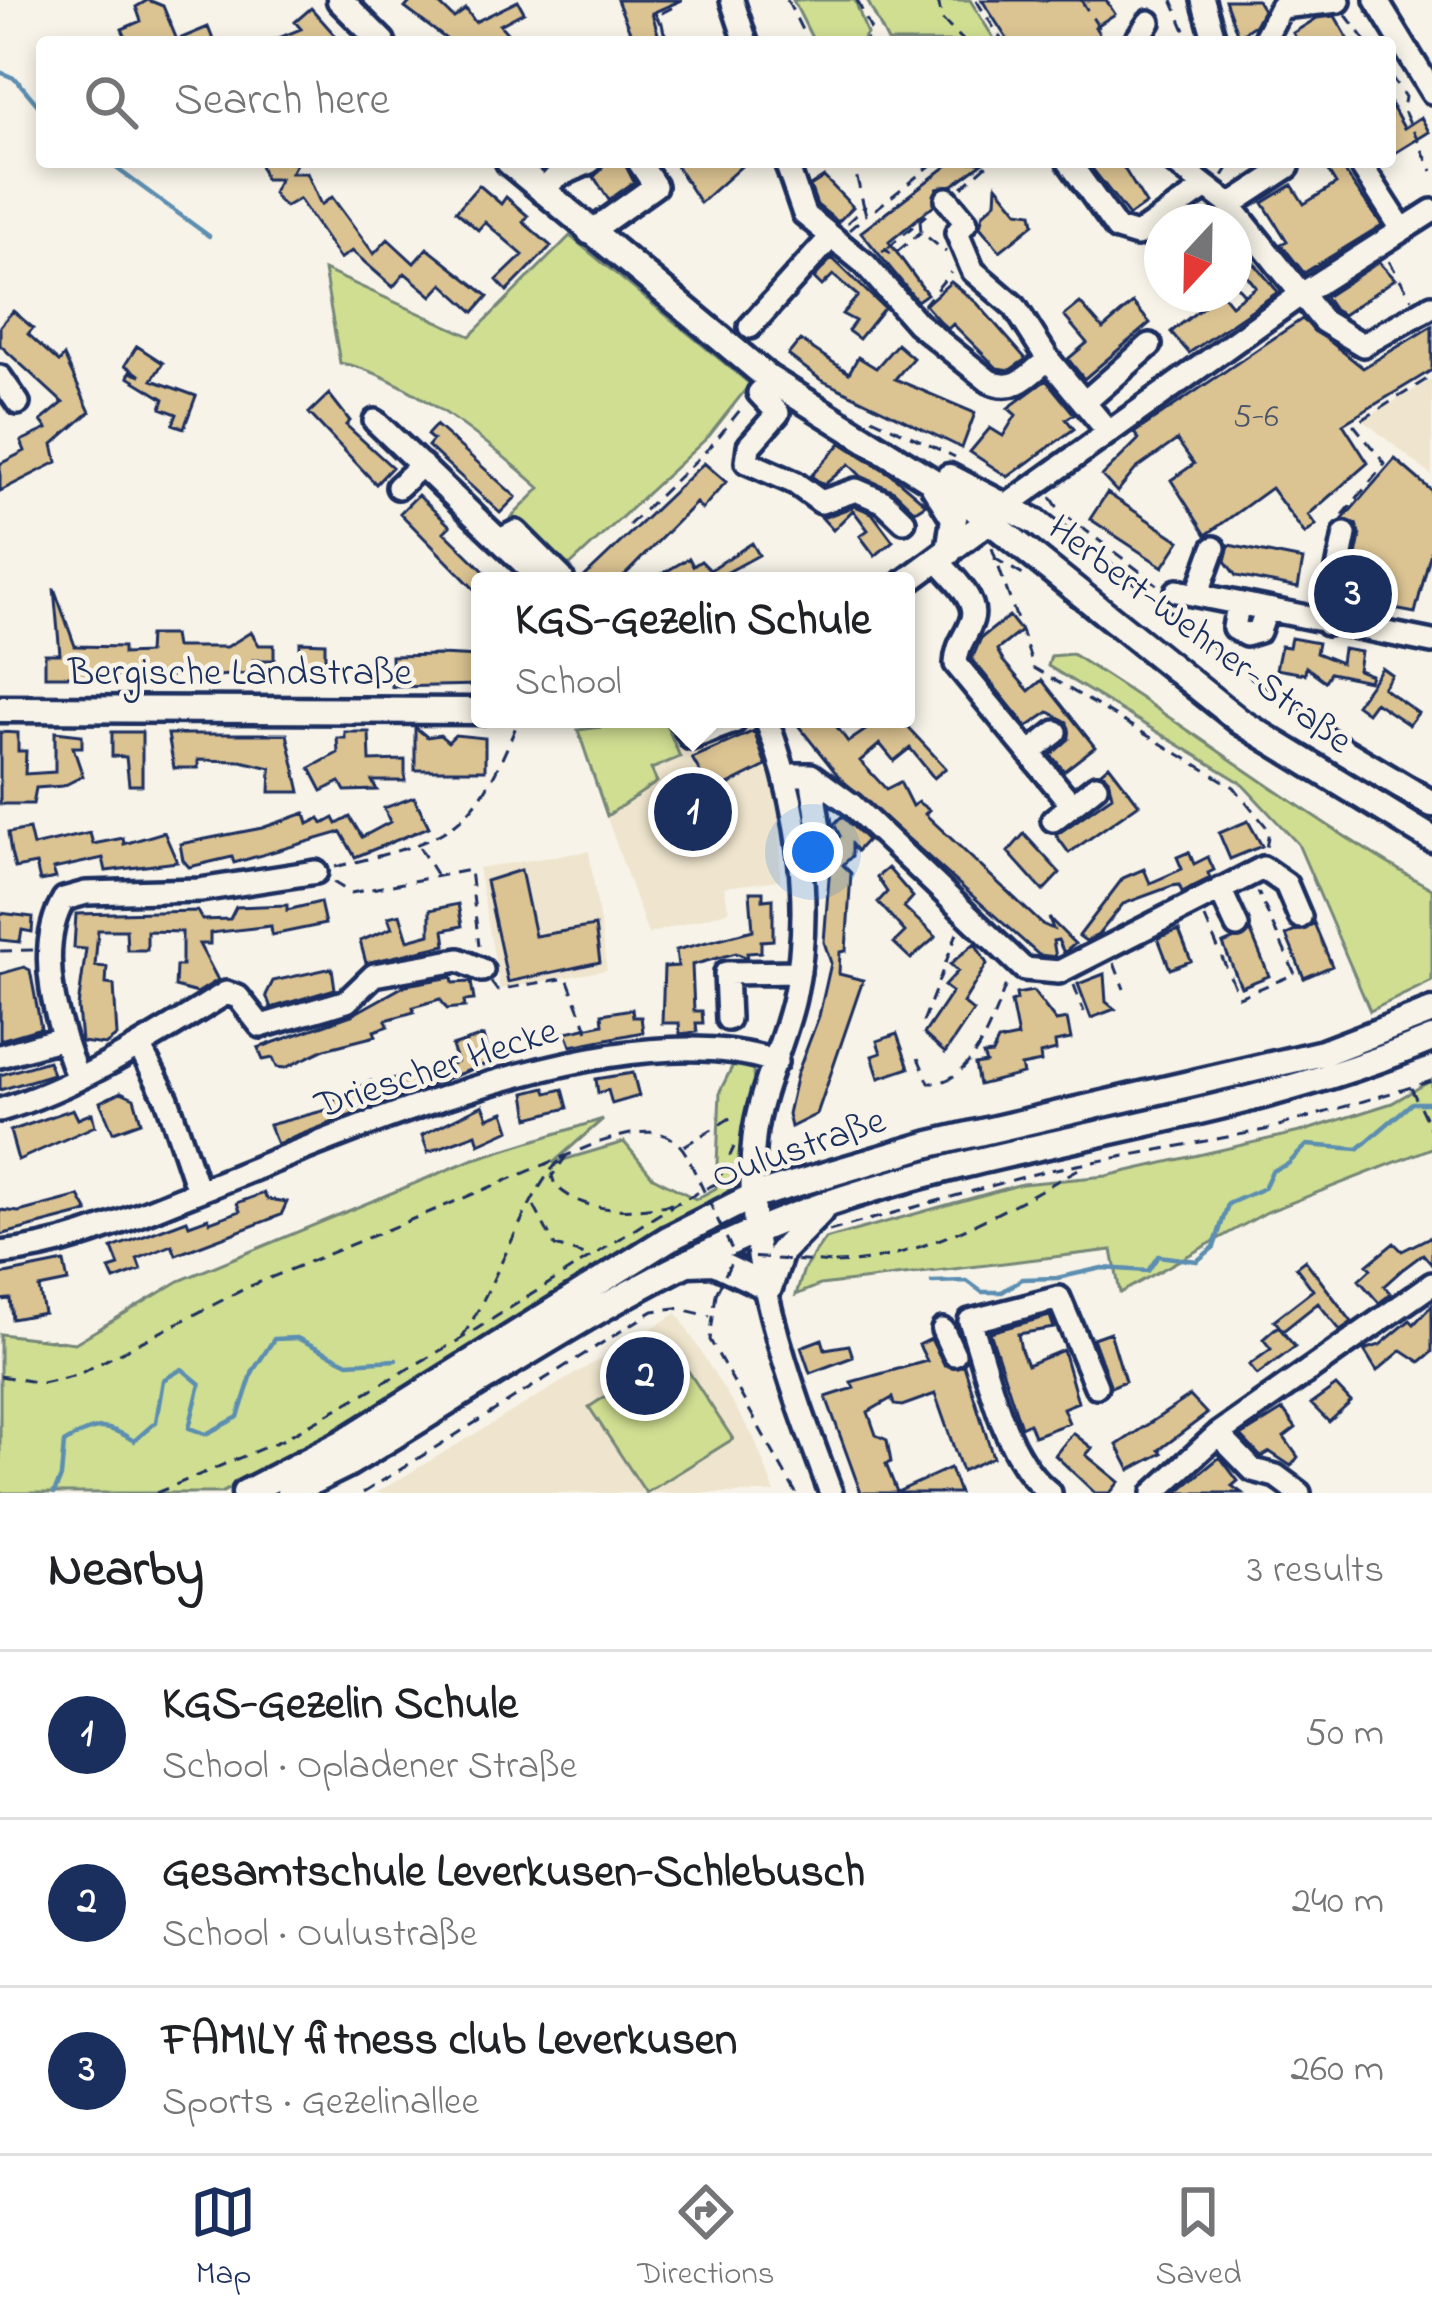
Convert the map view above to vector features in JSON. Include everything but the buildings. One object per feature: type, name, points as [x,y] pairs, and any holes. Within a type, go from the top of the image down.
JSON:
[{"type":"main road","points":[[340,0],[376,36]]},
{"type":"main road","points":[[516,168],[770,379],[999,513]]},
{"type":"main road","points":[[881,445],[930,479],[999,513]]},
{"type":"main road","points":[[930,479],[954,518],[943,556]]},
{"type":"main road","points":[[915,576],[999,513]]},
{"type":"main road","name":"Herbert-Wehner-Straße","points":[[999,513],[1033,559],[1241,722],[1432,839]]},
{"type":"main road","name":"Herbert-Wehner-Straße","points":[[999,513],[1256,698],[1432,804]]},
{"type":"main road","points":[[943,556],[1006,548],[1033,559]]},
{"type":"main road","name":"Bergische Landstraße","points":[[0,709],[471,711]]},
{"type":"main road","name":"Oulustraße","points":[[245,1493],[342,1443],[668,1239],[752,1197],[930,1144],[1323,1053],[1432,1011]]},
{"type":"main road","name":"Oulustraße","points":[[289,1493],[346,1465],[681,1263],[754,1229],[967,1163],[1330,1076],[1432,1040]]},
{"type":"main road","points":[[681,1263],[714,1262],[769,1288],[781,1252],[831,1203]]},
{"type":"street","points":[[732,0],[744,36]]},
{"type":"street","points":[[1204,0],[1213,36]]},
{"type":"street","points":[[1395,0],[1377,1],[1432,92]]},
{"type":"street","points":[[1264,36],[1281,8],[1339,1]]},
{"type":"street","points":[[1140,36],[1149,22]]},
{"type":"street","points":[[542,192],[556,177],[576,168]]},
{"type":"street","points":[[589,233],[656,186],[643,168]]},
{"type":"street","points":[[788,168],[804,214],[840,234],[914,320],[1003,388],[1017,385],[1048,359]]},
{"type":"street","points":[[1073,168],[1118,229],[1137,235],[1206,187]]},
{"type":"street","points":[[1182,168],[1229,204]]},
{"type":"street","points":[[1231,204],[1285,168]]},
{"type":"street","points":[[1363,168],[1402,229]]},
{"type":"street","points":[[947,200],[965,223],[957,233],[973,272],[1015,307],[1048,359],[1106,429]]},
{"type":"street","points":[[999,513],[1106,429],[1167,401],[1300,295],[1432,211]]},
{"type":"street","points":[[1252,233],[1323,321],[1363,345],[1426,309]]},
{"type":"street","points":[[751,327],[840,234]]},
{"type":"street","points":[[1085,402],[1150,345]]},
{"type":"street","points":[[0,377],[18,403]]},
{"type":"street","points":[[770,379],[759,393],[778,413],[749,446],[747,462],[795,483],[821,502],[856,490],[884,502],[904,521]]},
{"type":"street","points":[[375,421],[500,540],[542,572]]},
{"type":"street","points":[[398,487],[422,465]]},
{"type":"street","points":[[1328,624],[1345,534]]},
{"type":"street","points":[[1214,548],[1187,593],[1432,642]]},
{"type":"street","points":[[943,556],[973,604],[972,621],[957,640],[956,664],[1072,805]]},
{"type":"street","points":[[685,728],[691,738],[718,728]]},
{"type":"street","points":[[769,728],[788,776],[798,844],[799,972],[754,1134],[754,1229],[789,1381],[831,1493]]},
{"type":"street","points":[[1029,753],[1056,732]]},
{"type":"street","points":[[788,776],[811,775],[867,818],[1024,969],[1059,972],[1257,871],[1286,884],[1300,917]]},
{"type":"street","points":[[811,775],[821,841]]},
{"type":"street","points":[[1053,820],[1096,786]]},
{"type":"street","points":[[78,1079],[53,1005],[52,919],[64,899],[86,892],[200,890],[316,872]]},
{"type":"street","points":[[1220,889],[1237,926]]},
{"type":"street","points":[[0,1110],[140,1048],[226,993],[238,998],[261,1026],[347,1001],[374,975],[459,960],[482,970]]},
{"type":"street","points":[[728,1019],[726,974],[799,972]]},
{"type":"street","points":[[0,1056],[62,1038]]},
{"type":"street","name":"Driescher Hecke","points":[[0,1253],[84,1239],[198,1191],[492,1083],[597,1055],[719,1045],[776,1062]]},
{"type":"street","points":[[140,1048],[167,1099],[198,1191]]},
{"type":"street","points":[[1154,1493],[1218,1433],[1432,1284]]},
{"type":"street","points":[[1049,1493],[1020,1484],[970,1321],[1059,1298],[1096,1386]]},
{"type":"street","points":[[943,1330],[954,1354]]},
{"type":"street","points":[[1218,1433],[1253,1470],[1276,1476],[1299,1493]]},
{"type":"path","points":[[787,0],[805,36]]},
{"type":"path","points":[[857,0],[871,30],[868,36]]},
{"type":"path","points":[[938,0],[942,20],[958,36]]},
{"type":"path","points":[[976,0],[999,36]]},
{"type":"path","points":[[1081,0],[1104,36]]},
{"type":"path","points":[[1172,0],[1187,36]]},
{"type":"path","points":[[1339,1],[1362,36]]},
{"type":"path","points":[[664,33],[660,14],[677,4]]},
{"type":"path","points":[[656,14],[666,36]]},
{"type":"path","points":[[1396,84],[1432,172]]},
{"type":"path","points":[[840,234],[866,215],[854,168]]},
{"type":"path","points":[[864,207],[876,209],[927,168]]},
{"type":"path","points":[[947,200],[983,168]]},
{"type":"path","points":[[840,234],[864,207]]},
{"type":"path","points":[[920,233],[892,256],[885,250],[926,215]]},
{"type":"path","points":[[920,220],[920,233]]},
{"type":"path","points":[[910,229],[926,238]]},
{"type":"path","points":[[1378,244],[1426,309]]},
{"type":"path","points":[[914,320],[933,288],[962,263]]},
{"type":"path","points":[[1344,422],[1354,424],[1432,376]]},
{"type":"path","points":[[629,525],[711,446],[770,379]]},
{"type":"path","points":[[1383,392],[1389,401]]},
{"type":"path","points":[[872,418],[961,460]]},
{"type":"path","points":[[1354,424],[1383,467]]},
{"type":"path","points":[[1060,511],[1150,582],[1187,593]]},
{"type":"path","points":[[994,558],[1034,668],[1234,787],[1269,830],[1257,871],[1295,974],[1239,997],[1198,900]]},
{"type":"path","points":[[316,872],[419,846],[458,827],[493,783],[515,728]]},
{"type":"path","points":[[419,846],[437,876]]},
{"type":"path","points":[[316,872],[351,892],[470,870],[482,970],[497,990],[567,978],[597,1055]]},
{"type":"path","points":[[923,1022],[964,915]]},
{"type":"path","points":[[1107,946],[1124,989]]},
{"type":"path","points":[[0,951],[52,949]]},
{"type":"path","points":[[918,1058],[929,1083],[950,1077],[983,1041],[1016,961]]},
{"type":"path","points":[[1067,967],[1084,1012]]},
{"type":"path","points":[[817,1236],[852,1222],[1084,1166],[1265,1130],[1432,1081]]},
{"type":"path","points":[[1410,1087],[1432,1132]]},
{"type":"path","points":[[156,1493],[282,1440],[459,1340],[675,1204],[717,1183],[744,1110],[684,1147]]},
{"type":"path","points":[[0,1376],[42,1383],[77,1375],[248,1288],[568,1154],[654,1130],[684,1147],[734,1256]]},
{"type":"path","points":[[568,1154],[552,1175],[554,1185],[581,1201],[609,1209],[675,1204]]},
{"type":"path","points":[[459,1340],[544,1175],[568,1154]]},
{"type":"path","points":[[734,1256],[871,1263],[914,1251],[1084,1166]]},
{"type":"path","points":[[533,1204],[555,1246],[593,1256]]},
{"type":"path","points":[[793,1277],[809,1247]]},
{"type":"path","points":[[734,1256],[716,1294],[710,1340],[796,1493]]},
{"type":"path","points":[[363,1493],[653,1311],[676,1308],[710,1316]]},
{"type":"shaded area","points":[[1432,379],[1432,476],[1363,420]]},
{"type":"shaded area","points":[[758,728],[781,802],[780,880],[724,887],[729,911],[648,934],[576,730]]},
{"type":"shaded area","points":[[589,851],[607,970],[500,989],[478,868]]},
{"type":"shaded area","points":[[677,1313],[754,1438],[775,1493],[376,1493]]},
{"type":"green space","points":[[793,0],[855,0],[866,36],[811,36]]},
{"type":"green space","points":[[867,0],[970,0],[992,36],[885,36]]},
{"type":"green space","points":[[570,236],[750,384],[709,436],[564,571],[510,519],[540,488],[472,432],[418,396],[365,369],[340,363],[324,270],[470,336]]},
{"type":"green space","points":[[1072,654],[1432,889],[1432,981],[1370,1011],[1298,844],[1240,782],[1048,666],[1051,656]]},
{"type":"green space","points":[[668,728],[680,757],[651,769],[657,782],[607,816],[578,730]]},
{"type":"green space","points":[[735,1061],[753,1069],[752,1120],[739,1170],[722,1199],[403,1398],[221,1493],[0,1493],[0,1334],[75,1343],[179,1281],[471,1160],[603,1119],[553,1163],[624,1142],[653,1177],[696,1199],[716,1188],[720,1091]]},
{"type":"green space","points":[[1432,1080],[1432,1148],[1267,1212],[1120,1293],[1112,1250],[820,1285],[796,1295],[804,1269],[825,1239],[1022,1184],[1106,1176],[1304,1131],[1392,1103]]},
{"type":"green space","points":[[675,1351],[733,1439],[646,1493],[589,1407]]},
{"type":"waterway","points":[[0,72],[16,79],[36,103]]},
{"type":"waterway","points":[[116,168],[209,236]]},
{"type":"waterway","points":[[932,1282],[967,1281],[982,1292],[1002,1292],[1022,1279],[1057,1278],[1102,1268],[1148,1271],[1158,1256],[1197,1261],[1214,1247],[1228,1204],[1264,1188],[1272,1171],[1288,1164],[1307,1145],[1358,1149],[1412,1103],[1432,1103]]},
{"type":"waterway","points":[[54,1493],[61,1477],[64,1443],[99,1428],[134,1441],[156,1422],[163,1380],[182,1369],[200,1384],[189,1428],[206,1434],[238,1417],[253,1371],[274,1339],[297,1338],[348,1363],[396,1360]]},
{"type":"place","name":"FAMILY fitness club Leverkusen","points":[[1353,594]]},
{"type":"place","name":"KGS-Gezelin Schule","points":[[693,812]]},
{"type":"place","name":"Gesamtschule Leverkusen-Schlebusch","points":[[645,1376]]}]
